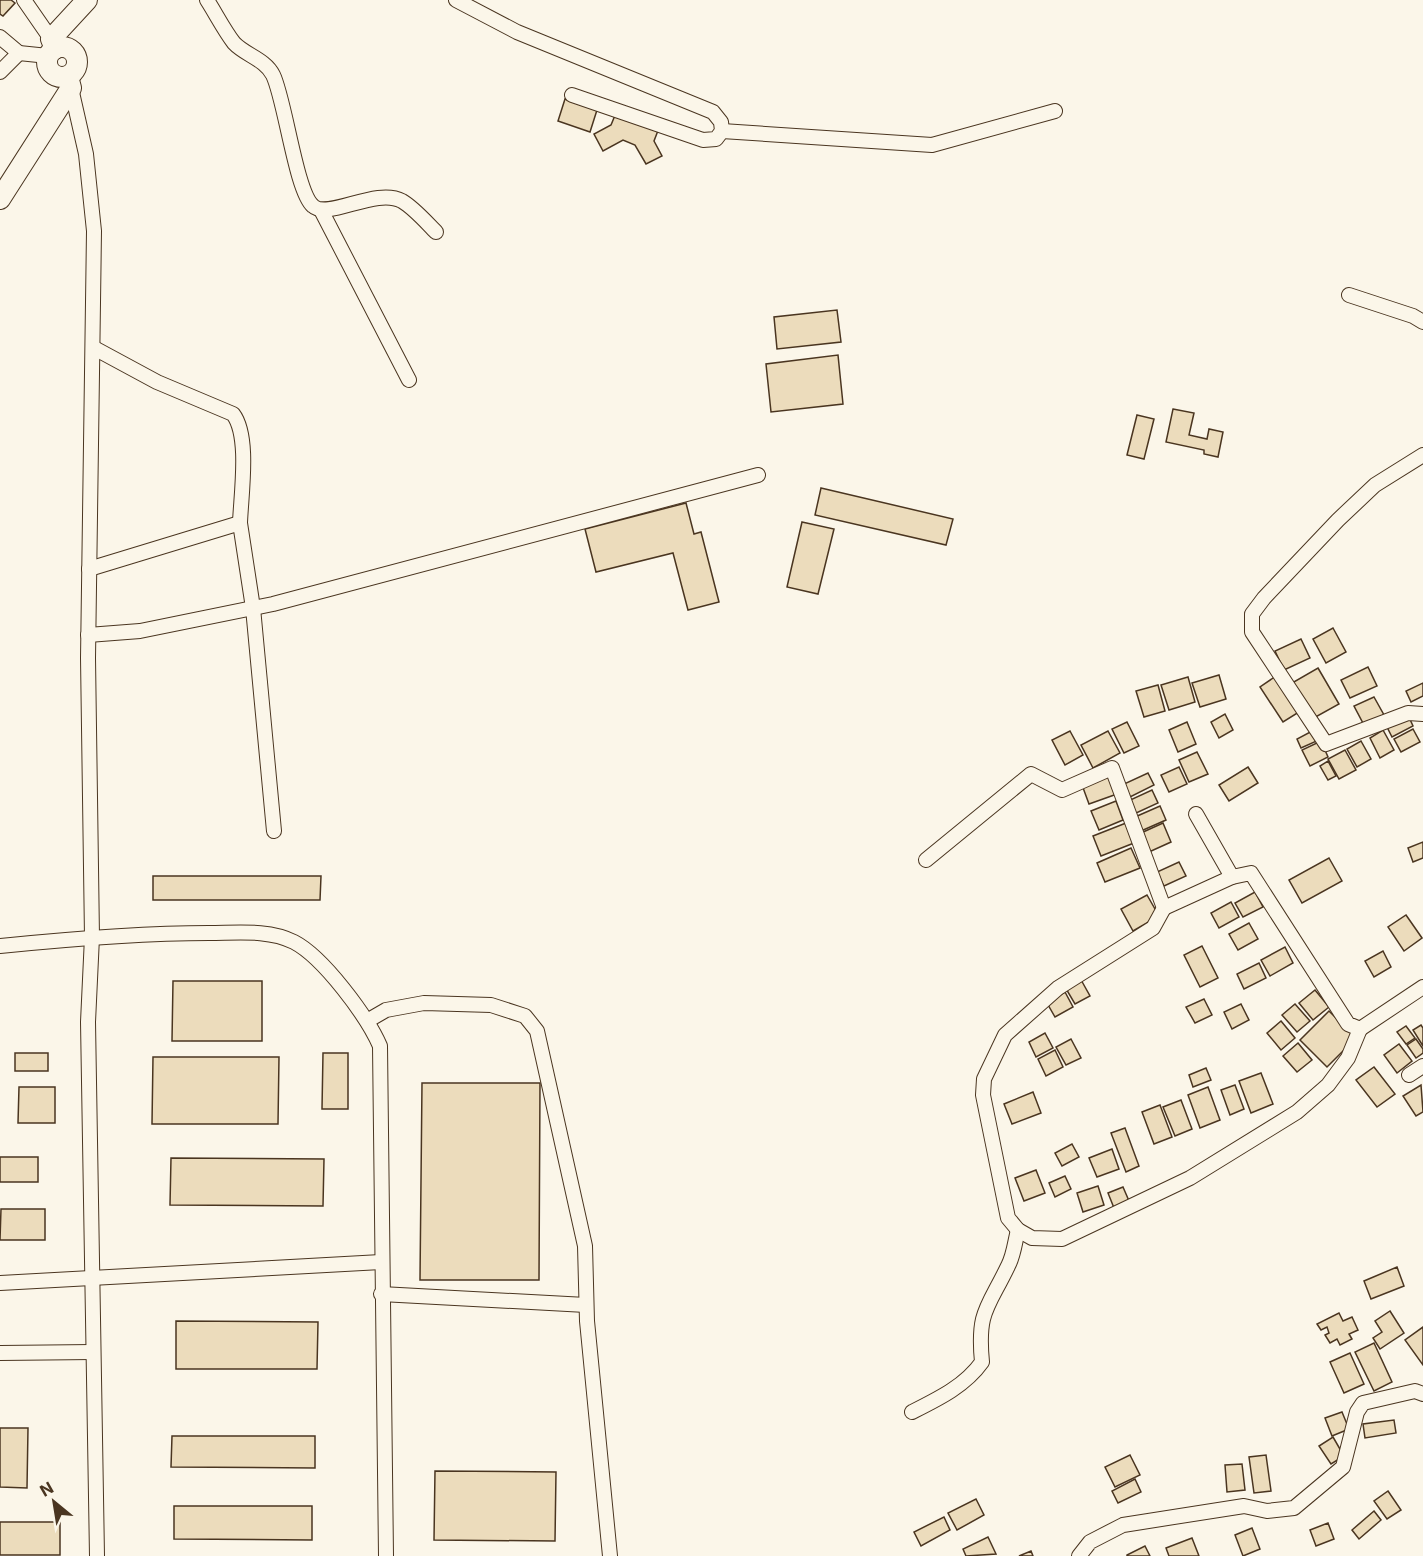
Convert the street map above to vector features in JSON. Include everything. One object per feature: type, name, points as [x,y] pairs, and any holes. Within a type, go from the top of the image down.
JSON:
[{"type":"street","points":[[24,0],[51,48]]},
{"type":"street","points":[[51,48],[87,0]]},
{"type":"street","points":[[207,0],[235,44],[256,57],[273,74],[308,199],[313,207],[321,210],[364,198],[390,198],[402,201],[436,232]]},
{"type":"street","points":[[456,0],[517,32],[713,111],[721,122],[722,130],[716,139],[703,140],[572,95]]},
{"type":"street","points":[[0,37],[19,52]]},
{"type":"street","points":[[0,72],[19,52],[69,48],[76,56],[76,70],[0,199]]},
{"type":"street","points":[[69,82],[86,154],[94,231],[88,635],[92,937],[88,1022],[97,1556]]},
{"type":"street","points":[[722,130],[932,145],[1055,111]]},
{"type":"street","points":[[321,210],[409,380]]},
{"type":"street","points":[[1349,295],[1413,316],[1423,322]]},
{"type":"street","points":[[94,348],[157,382],[233,414],[239,422],[243,439],[240,522],[253,608],[273,831]]},
{"type":"street","points":[[1423,455],[1375,485],[1264,598],[1252,614],[1252,633],[1326,744],[1408,713],[1423,714]]},
{"type":"street","points":[[88,635],[140,631],[253,608],[374,579],[494,544],[758,474]]},
{"type":"street","points":[[89,568],[240,522]]},
{"type":"street","points":[[926,861],[1031,774],[1062,790],[1112,768],[1164,908]]},
{"type":"street","points":[[1197,814],[1232,877]]},
{"type":"street","points":[[1360,1029],[1347,1024],[1251,873],[1232,877],[1164,908],[1153,928],[1058,988],[1005,1035],[984,1079],[983,1095],[1008,1218],[1018,1230],[1032,1238],[1062,1239],[1190,1178],[1297,1112],[1328,1086],[1348,1058],[1360,1029],[1423,987]]},
{"type":"street","points":[[0,946],[92,937],[257,932],[292,941],[313,955],[367,1021],[380,1046],[381,1294],[386,1556]]},
{"type":"street","points":[[367,1021],[386,1010],[424,1003],[492,1005],[525,1017],[537,1031],[585,1246],[586,1305],[610,1556]]},
{"type":"street","points":[[1409,1075],[1423,1066]]},
{"type":"street","points":[[912,1412],[966,1380],[982,1362],[980,1339],[985,1307],[1010,1264],[1018,1230]]},
{"type":"street","points":[[0,1283],[381,1262]]},
{"type":"street","points":[[381,1294],[586,1305]]},
{"type":"street","points":[[0,1353],[93,1352]]},
{"type":"street","points":[[1079,1556],[1089,1542],[1123,1525],[1244,1506],[1268,1511],[1294,1508],[1343,1467],[1357,1412],[1363,1403],[1415,1390],[1423,1394]]},
{"type":"building","points":[[0,0],[11,0],[15,3],[3,16],[0,14]]},
{"type":"building","points":[[565,99],[597,110],[590,132],[558,121]]},
{"type":"building","points":[[616,113],[659,128],[654,141],[662,156],[646,164],[635,145],[623,140],[603,151],[594,134],[611,125]]},
{"type":"building","points":[[837,310],[841,342],[777,349],[774,317]]},
{"type":"building","points":[[838,355],[843,404],[771,412],[766,364]]},
{"type":"building","points":[[1173,409],[1194,413],[1189,435],[1207,439],[1209,429],[1223,432],[1218,457],[1204,454],[1204,450],[1166,442]]},
{"type":"building","points":[[1137,415],[1154,419],[1144,459],[1127,455]]},
{"type":"building","points":[[821,488],[953,519],[946,545],[815,515]]},
{"type":"building","points":[[686,503],[694,534],[701,532],[719,602],[688,610],[673,553],[596,572],[585,529]]},
{"type":"building","points":[[802,522],[834,529],[818,594],[787,587]]},
{"type":"building","points":[[1333,628],[1346,652],[1326,663],[1313,639]]},
{"type":"building","points":[[1301,639],[1310,658],[1284,670],[1275,651]]},
{"type":"building","points":[[1368,667],[1377,686],[1350,698],[1341,680]]},
{"type":"building","points":[[1318,668],[1339,704],[1312,719],[1292,683]]},
{"type":"building","points":[[1219,675],[1226,699],[1200,707],[1192,683]]},
{"type":"building","points":[[1276,676],[1299,712],[1283,722],[1260,687]]},
{"type":"building","points":[[1188,677],[1195,702],[1169,710],[1161,685]]},
{"type":"building","points":[[1423,683],[1423,696],[1411,702],[1406,691]]},
{"type":"building","points":[[1158,685],[1165,711],[1144,717],[1136,691]]},
{"type":"building","points":[[1374,697],[1384,715],[1364,725],[1354,706]]},
{"type":"building","points":[[1225,714],[1233,730],[1219,738],[1211,722]]},
{"type":"building","points":[[1408,715],[1413,726],[1392,737],[1387,727]]},
{"type":"building","points":[[1127,722],[1139,746],[1124,753],[1112,729]]},
{"type":"building","points":[[1187,722],[1196,744],[1178,752],[1169,730]]},
{"type":"building","points":[[1413,729],[1420,742],[1401,752],[1394,739]]},
{"type":"building","points":[[1314,730],[1319,740],[1301,748],[1297,739]]},
{"type":"building","points":[[1383,730],[1394,750],[1380,758],[1370,738]]},
{"type":"building","points":[[1070,731],[1083,755],[1065,765],[1052,740]]},
{"type":"building","points":[[1108,731],[1120,753],[1093,768],[1081,745]]},
{"type":"building","points":[[1321,741],[1328,757],[1310,766],[1302,750]]},
{"type":"building","points":[[1361,741],[1371,759],[1357,767],[1347,749]]},
{"type":"building","points":[[1345,750],[1356,770],[1339,779],[1328,759]]},
{"type":"building","points":[[1197,752],[1208,774],[1189,782],[1179,760]]},
{"type":"building","points":[[1328,761],[1336,776],[1328,780],[1320,766]]},
{"type":"building","points":[[1179,767],[1187,784],[1169,792],[1161,775]]},
{"type":"building","points":[[1248,767],[1258,783],[1229,801],[1219,785]]},
{"type":"building","points":[[1148,773],[1154,785],[1130,797],[1124,784]]},
{"type":"building","points":[[1109,775],[1117,794],[1089,804],[1082,785]]},
{"type":"building","points":[[1152,790],[1158,803],[1134,814],[1128,801]]},
{"type":"building","points":[[1116,801],[1123,820],[1099,830],[1091,811]]},
{"type":"building","points":[[1160,806],[1166,820],[1141,831],[1135,817]]},
{"type":"building","points":[[1126,823],[1134,843],[1101,856],[1093,836]]},
{"type":"building","points":[[1163,823],[1171,842],[1149,852],[1141,833]]},
{"type":"building","points":[[1423,842],[1423,858],[1413,862],[1408,848]]},
{"type":"building","points":[[1131,848],[1140,868],[1105,882],[1097,863]]},
{"type":"building","points":[[1329,858],[1342,881],[1302,903],[1289,880]]},
{"type":"building","points":[[1179,862],[1186,876],[1164,886],[1157,872]]},
{"type":"building","points":[[153,876],[321,876],[320,900],[153,900]]},
{"type":"building","points":[[1255,892],[1263,907],[1243,917],[1235,903]]},
{"type":"building","points":[[1147,895],[1159,916],[1133,931],[1121,909]]},
{"type":"building","points":[[1231,902],[1239,917],[1219,928],[1211,913]]},
{"type":"building","points":[[1406,915],[1422,938],[1404,951],[1388,927]]},
{"type":"building","points":[[1249,923],[1258,939],[1238,950],[1229,934]]},
{"type":"building","points":[[1202,946],[1218,978],[1200,987],[1184,955]]},
{"type":"building","points":[[1285,947],[1293,963],[1270,976],[1261,960]]},
{"type":"building","points":[[1383,951],[1391,967],[1374,977],[1365,961]]},
{"type":"building","points":[[1259,963],[1266,978],[1244,989],[1237,974]]},
{"type":"building","points":[[1080,978],[1090,996],[1075,1004],[1065,987]]},
{"type":"building","points":[[173,981],[262,981],[262,1041],[172,1041]]},
{"type":"building","points":[[1315,990],[1329,1007],[1313,1020],[1299,1003]]},
{"type":"building","points":[[1065,992],[1073,1007],[1055,1017],[1047,1003]]},
{"type":"building","points":[[1204,999],[1212,1015],[1195,1023],[1186,1007]]},
{"type":"building","points":[[1241,1004],[1249,1020],[1232,1029],[1224,1012]]},
{"type":"building","points":[[1295,1004],[1310,1021],[1297,1032],[1282,1015]]},
{"type":"building","points":[[1329,1011],[1356,1038],[1327,1067],[1300,1040]]},
{"type":"building","points":[[1281,1021],[1295,1038],[1281,1050],[1267,1033]]},
{"type":"building","points":[[1421,1025],[1423,1028],[1423,1046],[1413,1030]]},
{"type":"building","points":[[1406,1026],[1415,1038],[1406,1044],[1397,1032]]},
{"type":"building","points":[[1045,1033],[1053,1048],[1036,1057],[1029,1042]]},
{"type":"building","points":[[1071,1039],[1081,1058],[1066,1065],[1056,1047]]},
{"type":"building","points":[[1416,1039],[1423,1053],[1416,1058],[1407,1045]]},
{"type":"building","points":[[1298,1043],[1312,1060],[1297,1072],[1283,1056]]},
{"type":"building","points":[[1399,1044],[1412,1061],[1397,1073],[1384,1055]]},
{"type":"building","points":[[1055,1050],[1063,1067],[1046,1076],[1038,1059]]},
{"type":"building","points":[[15,1053],[48,1053],[48,1071],[15,1071]]},
{"type":"building","points":[[323,1053],[348,1053],[348,1109],[322,1109]]},
{"type":"building","points":[[153,1057],[279,1057],[278,1124],[152,1124]]},
{"type":"building","points":[[1374,1067],[1395,1094],[1377,1107],[1356,1080]]},
{"type":"building","points":[[1206,1068],[1211,1080],[1193,1087],[1189,1075]]},
{"type":"building","points":[[1261,1073],[1273,1104],[1251,1113],[1239,1081]]},
{"type":"building","points":[[422,1083],[540,1083],[539,1280],[420,1280]]},
{"type":"building","points":[[1235,1085],[1244,1109],[1230,1115],[1221,1090]]},
{"type":"building","points":[[1421,1085],[1423,1112],[1416,1116],[1403,1096]]},
{"type":"building","points":[[19,1087],[55,1087],[55,1123],[18,1123]]},
{"type":"building","points":[[1208,1087],[1220,1120],[1200,1128],[1188,1095]]},
{"type":"building","points":[[1033,1092],[1041,1113],[1012,1124],[1004,1104]]},
{"type":"building","points":[[1181,1100],[1192,1129],[1175,1136],[1163,1107]]},
{"type":"building","points":[[1160,1105],[1172,1137],[1154,1144],[1142,1112]]},
{"type":"building","points":[[1125,1128],[1139,1166],[1126,1172],[1111,1133]]},
{"type":"building","points":[[1072,1144],[1079,1157],[1062,1166],[1055,1153]]},
{"type":"building","points":[[1112,1149],[1119,1169],[1097,1177],[1089,1158]]},
{"type":"building","points":[[0,1157],[38,1157],[38,1182],[0,1182]]},
{"type":"building","points":[[171,1158],[324,1159],[323,1206],[170,1205]]},
{"type":"building","points":[[1036,1170],[1045,1193],[1024,1201],[1015,1178]]},
{"type":"building","points":[[1065,1176],[1071,1189],[1055,1197],[1049,1183]]},
{"type":"building","points":[[1098,1186],[1104,1205],[1083,1212],[1077,1193]]},
{"type":"building","points":[[1123,1187],[1129,1201],[1114,1208],[1108,1193]]},
{"type":"building","points":[[1,1209],[45,1209],[45,1240],[0,1240]]},
{"type":"building","points":[[1397,1267],[1404,1286],[1371,1299],[1364,1281]]},
{"type":"building","points":[[1390,1311],[1404,1333],[1380,1349],[1373,1338],[1382,1332],[1375,1321]]},
{"type":"building","points":[[1339,1313],[1343,1321],[1352,1317],[1358,1330],[1349,1334],[1352,1339],[1340,1345],[1337,1339],[1330,1343],[1325,1335],[1329,1333],[1327,1327],[1321,1330],[1317,1324]]},
{"type":"building","points":[[176,1321],[318,1322],[317,1369],[176,1369]]},
{"type":"building","points":[[1423,1327],[1423,1365],[1405,1340]]},
{"type":"building","points":[[1374,1343],[1392,1382],[1374,1391],[1355,1352]]},
{"type":"building","points":[[1350,1353],[1364,1384],[1344,1393],[1330,1362]]},
{"type":"building","points":[[1342,1412],[1349,1429],[1332,1436],[1325,1418]]},
{"type":"building","points":[[1394,1420],[1396,1433],[1365,1438],[1363,1424]]},
{"type":"building","points":[[0,1428],[28,1428],[27,1488],[0,1487]]},
{"type":"building","points":[[172,1436],[315,1436],[315,1468],[171,1467]]},
{"type":"building","points":[[1333,1437],[1344,1456],[1331,1464],[1319,1446]]},
{"type":"building","points":[[1130,1455],[1140,1475],[1115,1487],[1105,1467]]},
{"type":"building","points":[[1266,1455],[1271,1491],[1254,1493],[1249,1457]]},
{"type":"building","points":[[1242,1464],[1245,1490],[1227,1492],[1225,1465]]},
{"type":"building","points":[[435,1471],[556,1472],[555,1541],[434,1540]]},
{"type":"building","points":[[1135,1479],[1141,1492],[1118,1503],[1112,1491]]},
{"type":"building","points":[[1388,1491],[1401,1510],[1387,1519],[1374,1501]]},
{"type":"building","points":[[976,1499],[984,1515],[957,1530],[948,1513]]},
{"type":"building","points":[[174,1506],[312,1506],[312,1540],[174,1539]]},
{"type":"building","points":[[1374,1511],[1381,1520],[1359,1539],[1352,1530]]},
{"type":"building","points":[[944,1517],[950,1530],[921,1546],[914,1532]]},
{"type":"building","points":[[0,1522],[60,1522],[60,1555],[0,1555]]},
{"type":"building","points":[[1328,1523],[1334,1539],[1316,1546],[1310,1530]]},
{"type":"building","points":[[1252,1528],[1260,1549],[1243,1556],[1235,1535]]},
{"type":"building","points":[[988,1537],[996,1554],[966,1556],[963,1549]]},
{"type":"building","points":[[1192,1538],[1199,1556],[1169,1556],[1166,1548]]},
{"type":"building","points":[[1145,1546],[1150,1556],[1127,1556],[1127,1555]]},
{"type":"building","points":[[1031,1551],[1033,1556],[1019,1556]]}]
